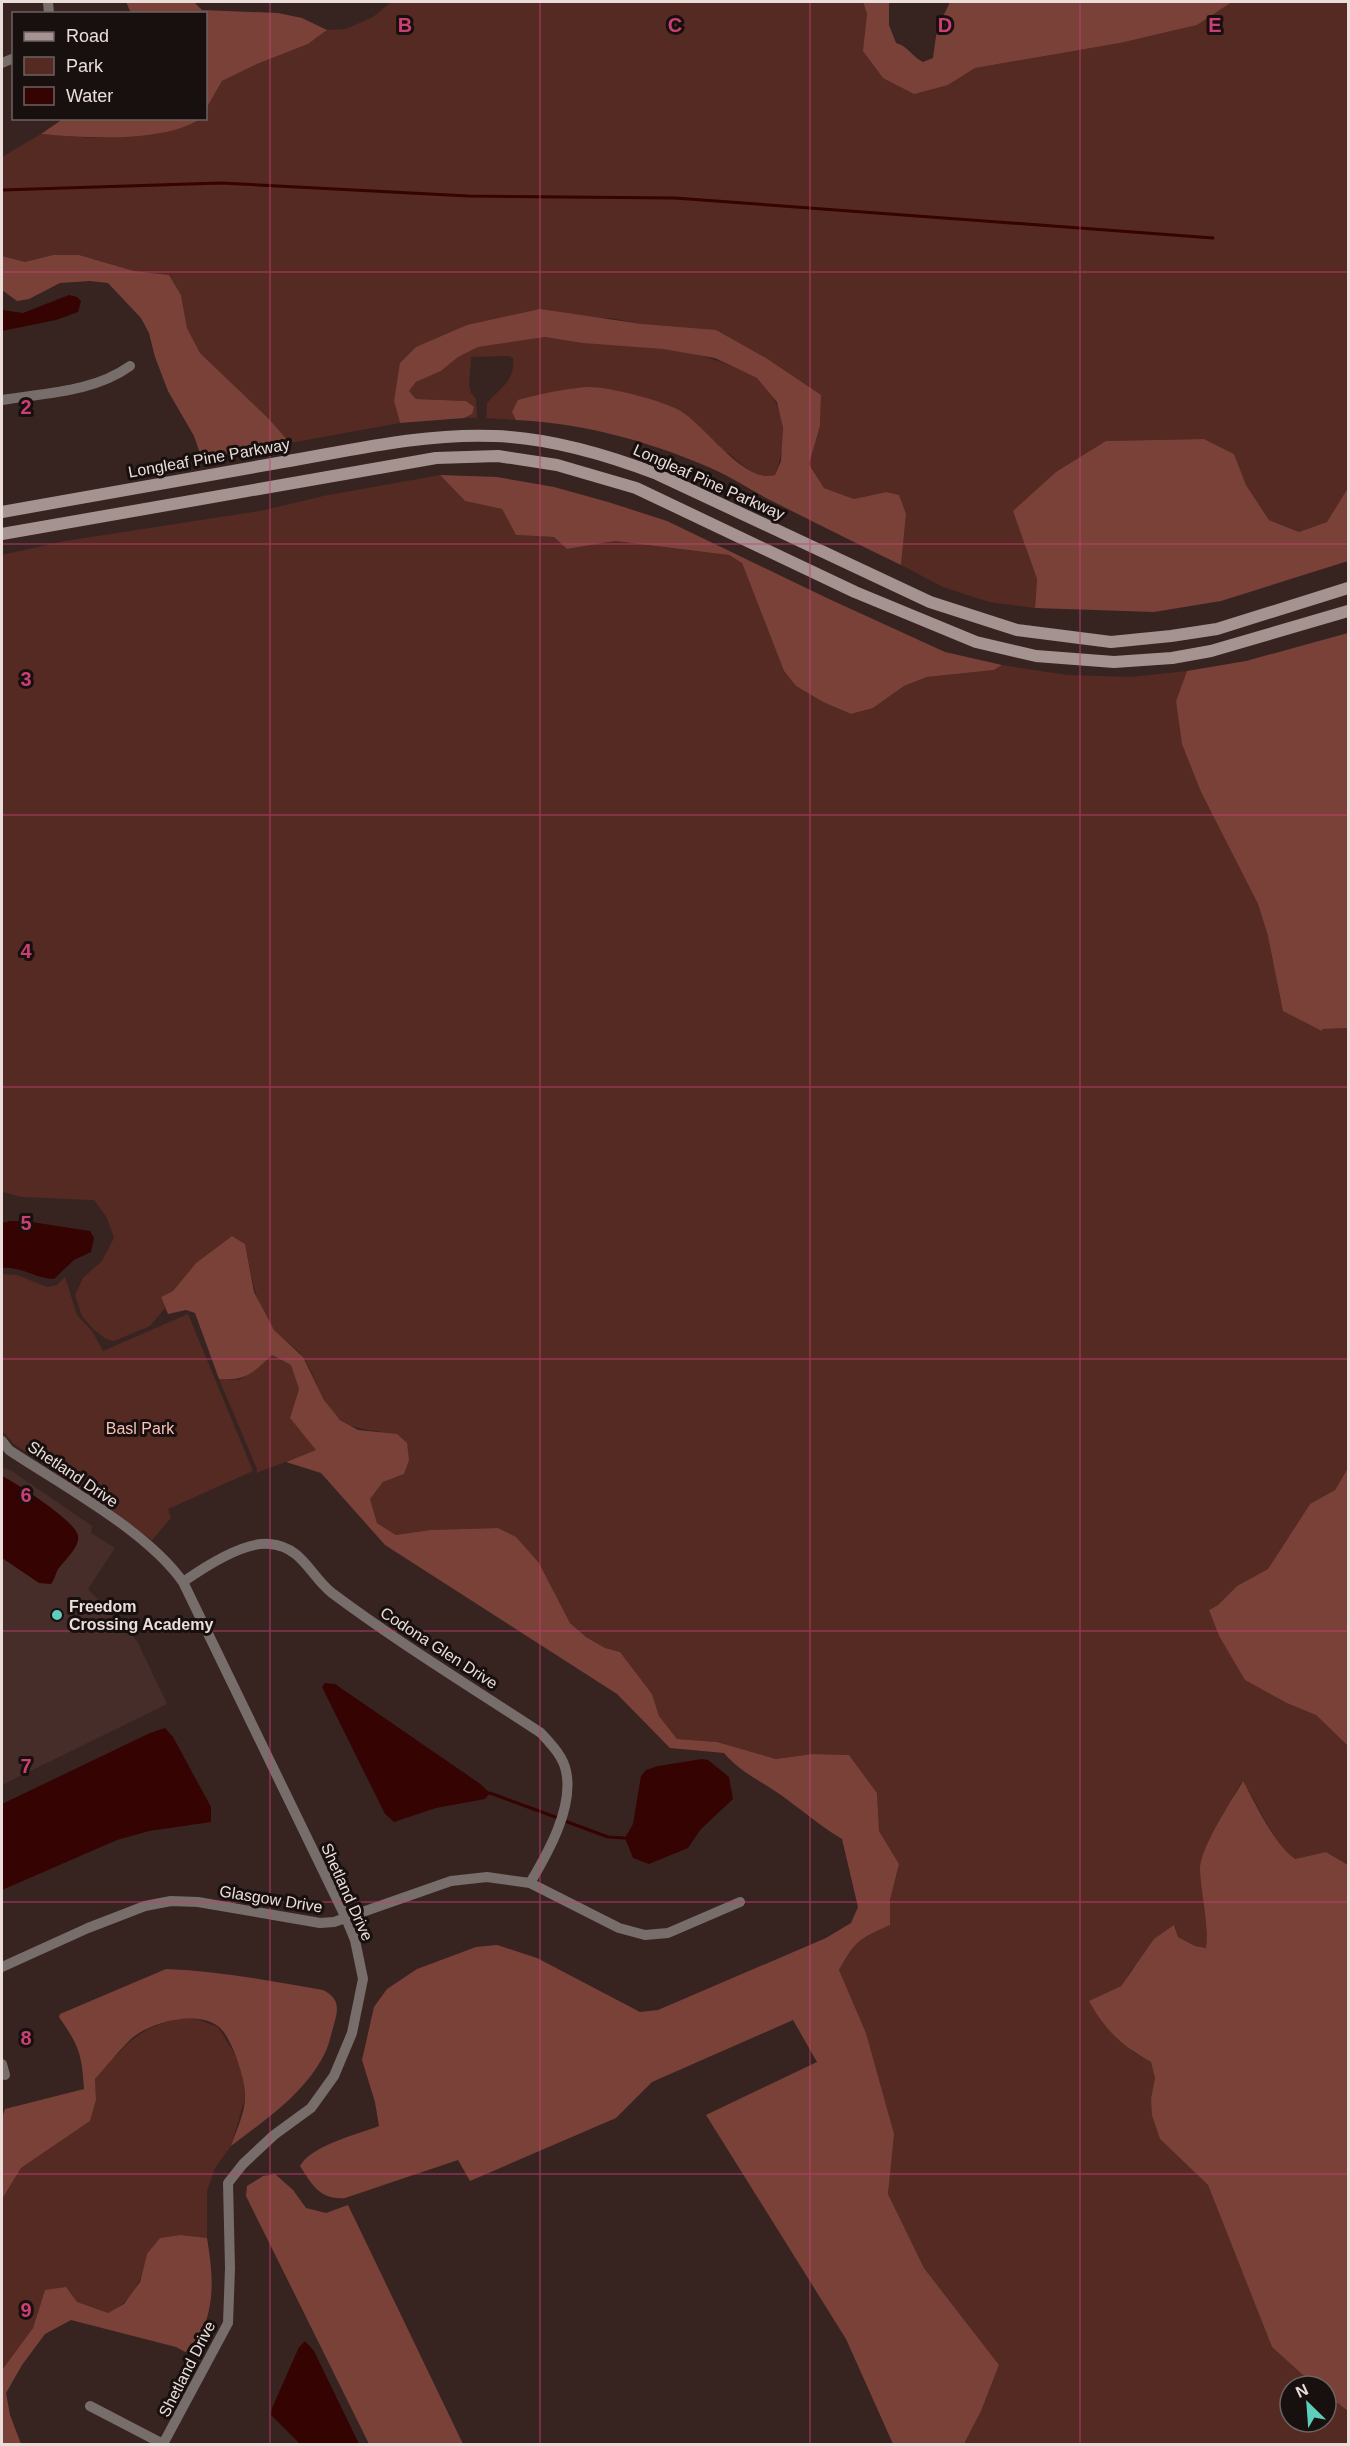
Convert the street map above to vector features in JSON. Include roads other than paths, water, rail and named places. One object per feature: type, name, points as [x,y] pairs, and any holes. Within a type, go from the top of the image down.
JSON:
[{"type":"main road","name":"Longleaf Pine Parkway","points":[[2,512],[437,436],[495,436],[535,440],[618,459],[638,466],[930,602],[1017,630],[1110,642],[1171,636],[1217,628],[1348,588]]},
{"type":"main road","points":[[533,461],[535,440]]},
{"type":"main road","points":[[2,534],[436,458],[498,456],[556,465],[636,488],[855,592],[976,642],[1036,656],[1114,662],[1172,658],[1211,651],[1348,611]]},
{"type":"street","points":[[2,400],[94,384],[115,377],[130,366]]},
{"type":"street","name":"Shetland Drive","points":[[2,1441],[9,1450],[145,1542],[170,1564],[183,1582],[346,1918],[355,1940],[363,1979],[352,2033],[334,2076],[311,2108],[274,2135],[243,2164],[228,2183],[230,2268],[228,2323],[163,2444]]},
{"type":"street","name":"Codona Glen Drive","points":[[183,1582],[236,1551],[268,1543],[287,1548],[308,1564],[327,1589],[369,1621],[541,1733],[557,1750],[566,1770],[568,1797],[549,1851],[530,1884]]},
{"type":"street","name":"Glasgow Drive","points":[[2,1967],[88,1928],[145,1906],[171,1901],[198,1902],[320,1923],[346,1918],[451,1881],[487,1877],[530,1884],[619,1928],[645,1935],[668,1933],[740,1902]]},
{"type":"street","points":[[2,2064],[5,2075]]},
{"type":"street","points":[[90,2406],[163,2444]]},
{"type":"water","points":[[69,295],[81,301],[78,312],[56,320],[2,331],[2,310],[23,313]]},
{"type":"water","points":[[25,1221],[90,1231],[94,1238],[91,1252],[74,1260],[54,1279],[2,1268],[2,1223]]},
{"type":"water","points":[[2,1476],[57,1512],[78,1536],[76,1545],[57,1571],[51,1584],[39,1583],[2,1558]]},
{"type":"water","points":[[325,1683],[335,1684],[479,1783],[490,1793],[485,1799],[436,1808],[394,1822],[385,1814],[322,1687]]},
{"type":"water","points":[[165,1728],[173,1737],[211,1807],[211,1822],[149,1831],[117,1840],[2,1890],[2,1804],[150,1733]]},
{"type":"water","points":[[708,1760],[729,1777],[733,1799],[701,1829],[688,1848],[649,1864],[633,1858],[625,1838],[633,1824],[641,1776],[646,1770],[658,1766]]},
{"type":"water","points":[[305,2341],[314,2351],[359,2444],[300,2444],[271,2415],[299,2347]]},
{"type":"waterway","points":[[2,190],[221,183],[468,196],[675,198],[1213,238]]},
{"type":"waterway","points":[[490,1793],[558,1818]]},
{"type":"waterway","points":[[565,1821],[608,1837],[625,1838]]},
{"type":"place","name":"Freedom Crossing Academy","points":[[57,1615]]},
{"type":"park label","name":"Basl Park","points":[[140,1428]]}]
